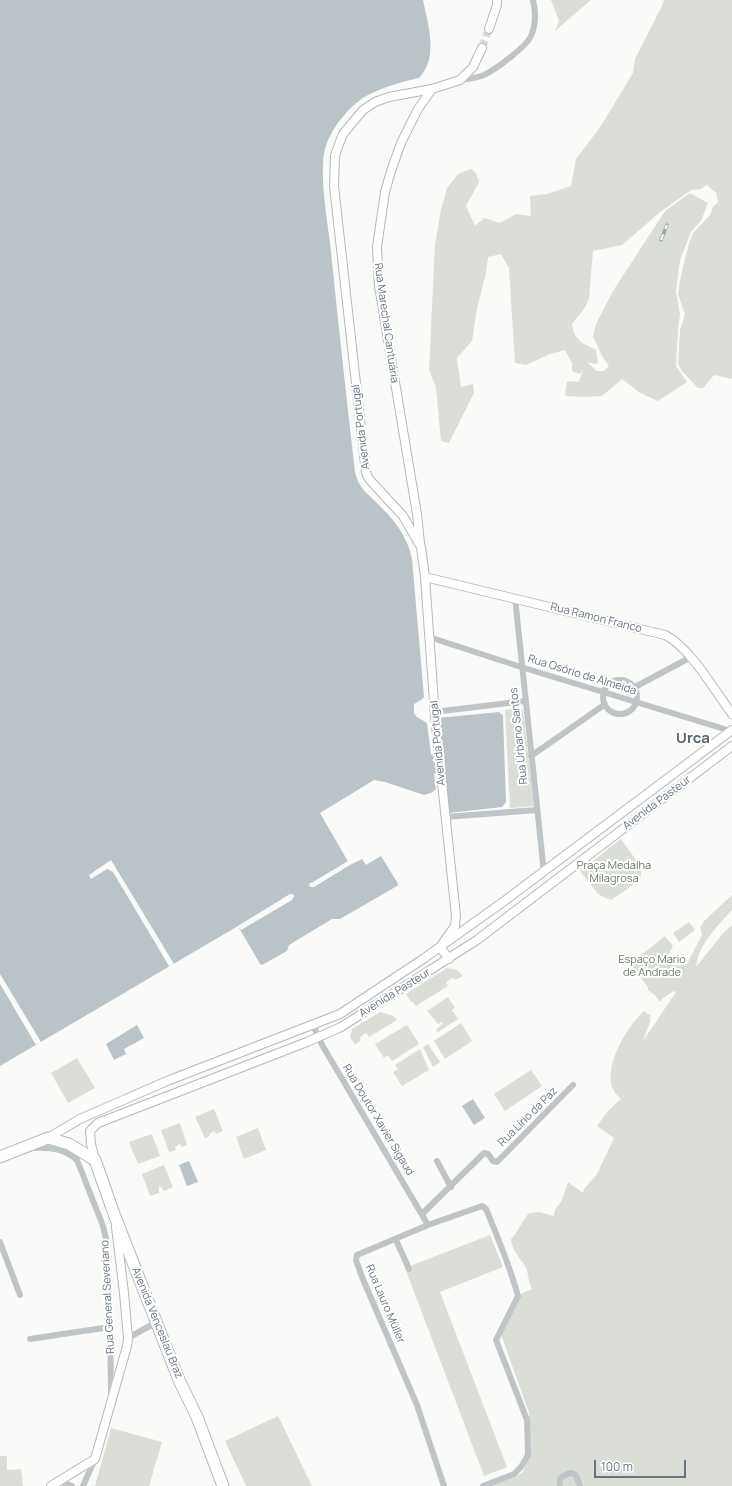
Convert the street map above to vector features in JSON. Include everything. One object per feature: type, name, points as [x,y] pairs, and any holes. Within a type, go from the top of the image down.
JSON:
[{"type":"highway","name":"Avenida Pasteur","points":[[0,1157],[48,1138]]},
{"type":"highway","points":[[48,1138],[69,1144],[94,1160]]},
{"type":"highway","name":"Avenida Venceslau Braz","points":[[94,1160],[179,1380],[197,1418],[223,1486]]},
{"type":"street","points":[[489,29],[497,0]]},
{"type":"street","points":[[432,89],[460,80],[484,75],[518,51],[531,37],[535,22],[533,0]]},
{"type":"street","points":[[460,80],[473,67],[482,48]]},
{"type":"street","name":"Avenida Portugal","points":[[432,89],[389,97],[375,102],[362,110],[342,134],[335,156],[334,186],[366,473],[403,516],[421,547],[425,577],[434,714],[456,916],[455,926],[440,947]]},
{"type":"street","name":"Rua Marechal Cantuária","points":[[421,547],[417,514],[379,286],[377,247],[385,192],[391,171],[401,144],[418,109],[432,89]]},
{"type":"street","points":[[411,93],[417,102],[418,109]]},
{"type":"street","points":[[403,516],[417,514]]},
{"type":"street","name":"Rua Ramon Franco","points":[[425,577],[665,635],[679,644],[691,657],[732,714]]},
{"type":"street","name":"Rua Urbano Santos","points":[[515,598],[530,756],[544,873]]},
{"type":"street","name":"Rua Osório de Almeida","points":[[429,637],[521,667],[731,730]]},
{"type":"street","points":[[635,688],[691,657]]},
{"type":"street","points":[[618,679],[628,681],[635,688],[637,695],[634,707],[624,714],[613,713],[604,705],[602,698],[603,692],[609,683],[618,679]]},
{"type":"street","points":[[434,714],[525,701]]},
{"type":"street","points":[[530,756],[604,705]]},
{"type":"street","name":"Avenida Pasteur","points":[[48,1138],[80,1118],[167,1081],[340,1014],[440,947],[544,873],[731,730]]},
{"type":"street","name":"Avenida Pasteur","points":[[94,1160],[90,1131],[98,1123],[318,1038],[341,1027],[471,944],[732,746]]},
{"type":"street","points":[[676,773],[684,783]]},
{"type":"street","points":[[445,814],[537,810]]},
{"type":"street","points":[[463,931],[471,944]]},
{"type":"street","points":[[440,947],[449,959]]},
{"type":"street","name":"Rua Doutor Xavier Sigaud","points":[[313,1025],[318,1038],[428,1226]]},
{"type":"street","points":[[167,1081],[173,1094]]},
{"type":"street","name":"Rua Lírio da Paz","points":[[451,1187],[484,1154],[488,1154],[496,1162],[573,1085]]},
{"type":"street","name":"Rua General Severiano","points":[[20,1149],[42,1148],[65,1152],[77,1160],[81,1167],[104,1232],[110,1327],[111,1403]]},
{"type":"street","points":[[422,1214],[451,1187],[437,1161]]},
{"type":"street","name":"Rua Lauro Müller","points":[[444,1486],[417,1405],[356,1260],[357,1255],[360,1252],[396,1240],[428,1226],[482,1206],[486,1209],[502,1244],[518,1296],[496,1340],[527,1420],[528,1450],[528,1455],[522,1467],[514,1474],[483,1486]]},
{"type":"street","name":"Rua General Severiano","points":[[83,1486],[95,1459],[128,1338],[114,1214]]},
{"type":"street","points":[[396,1240],[409,1269]]},
{"type":"street","points":[[0,1242],[20,1295]]},
{"type":"street","points":[[128,1338],[157,1322]]},
{"type":"street","points":[[30,1339],[110,1327]]},
{"type":"street","points":[[51,1486],[95,1459]]},
{"type":"street","points":[[560,1486],[560,1480],[562,1477],[572,1473],[576,1475],[580,1486]]},
{"type":"street","name":"Rua General Severiano","points":[[88,1486],[89,1475]]},
{"type":"street","points":[[59,1481],[72,1486]]},
{"type":"green space","points":[[551,0],[591,0],[555,31],[559,21]]},
{"type":"green space","points":[[664,0],[732,0],[732,379],[714,375],[703,388],[698,388],[682,371],[678,364],[680,330],[685,314],[678,294],[689,243],[693,233],[710,215],[713,207],[718,202],[716,193],[707,185],[701,189],[691,190],[659,213],[622,245],[593,251],[589,299],[584,309],[572,324],[574,334],[582,343],[596,350],[598,363],[595,364],[587,362],[597,371],[604,371],[609,366],[602,356],[593,336],[596,324],[613,291],[665,211],[690,193],[708,203],[701,221],[691,232],[680,260],[676,292],[680,314],[676,366],[687,382],[658,401],[640,393],[622,379],[602,396],[567,396],[565,394],[567,382],[579,382],[583,369],[580,374],[572,371],[572,363],[565,350],[550,354],[526,365],[515,363],[509,268],[501,254],[488,257],[486,273],[477,308],[472,341],[457,358],[461,387],[473,384],[474,393],[449,443],[441,441],[436,388],[429,370],[435,244],[441,210],[447,188],[458,174],[471,169],[476,173],[479,182],[466,206],[475,226],[484,218],[500,223],[516,214],[531,216],[530,196],[547,194],[571,186],[576,159],[601,126],[633,73],[635,59]]},
{"type":"green space","points":[[519,708],[523,710],[534,806],[510,808],[505,710]]},
{"type":"green space","name":"Praça Medalha Milagrosa","points":[[621,839],[641,867],[641,875],[639,880],[611,900],[599,895],[580,871]]},
{"type":"green space","name":"Espaço Mario de Andrade","points":[[732,895],[732,910],[707,939],[698,957],[696,967],[724,932],[732,925],[732,1486],[490,1486],[522,1473],[525,1468],[526,1460],[529,1413],[502,1337],[502,1332],[518,1295],[532,1289],[526,1268],[515,1251],[511,1239],[529,1213],[539,1212],[554,1216],[555,1210],[562,1200],[568,1182],[583,1193],[584,1189],[597,1174],[614,1138],[597,1126],[608,1111],[621,1099],[613,1089],[611,1080],[611,1070],[618,1047],[631,1026],[644,1011],[650,1015],[650,1022],[643,1041],[676,992],[674,991],[663,998],[660,1002],[655,995],[648,990],[648,987],[630,964],[665,936],[673,946],[668,955],[672,963],[679,966],[687,964],[702,935],[700,928],[704,921]]},
{"type":"green space","points":[[689,922],[695,930],[679,942],[673,933]]},
{"type":"green space","points":[[447,968],[457,970],[463,976],[455,980],[453,978],[446,982],[448,986],[416,1006],[413,1002],[411,1002],[406,994]]},
{"type":"green space","points":[[448,997],[455,1008],[452,1010],[458,1019],[438,1032],[436,1030],[443,1023],[438,1024],[427,1011]]},
{"type":"green space","points":[[380,1012],[394,1016],[397,1020],[369,1037],[366,1033],[359,1038],[361,1040],[355,1045],[350,1037],[352,1029]]},
{"type":"green space","points":[[461,1023],[472,1041],[445,1059],[434,1041]]},
{"type":"green space","points":[[407,1025],[419,1044],[392,1061],[388,1055],[384,1058],[375,1044]]},
{"type":"green space","points":[[428,1044],[440,1062],[433,1067],[423,1047]]},
{"type":"green space","points":[[420,1049],[429,1070],[402,1086],[393,1072],[398,1069],[395,1065]]},
{"type":"green space","points":[[77,1058],[95,1088],[68,1103],[51,1073]]},
{"type":"green space","points":[[531,1070],[542,1086],[505,1111],[494,1094]]},
{"type":"green space","points":[[214,1109],[223,1131],[216,1134],[215,1131],[209,1134],[210,1136],[205,1138],[195,1117]]},
{"type":"green space","points":[[180,1123],[187,1145],[182,1147],[180,1144],[175,1147],[176,1150],[169,1152],[161,1130]]},
{"type":"green space","points":[[258,1128],[266,1150],[244,1159],[236,1137]]},
{"type":"green space","points":[[152,1134],[160,1156],[138,1164],[129,1142]]},
{"type":"green space","points":[[164,1165],[173,1187],[164,1191],[160,1186],[159,1193],[150,1196],[142,1174]]},
{"type":"green space","points":[[490,1235],[503,1267],[440,1292],[507,1467],[484,1476],[405,1268]]},
{"type":"green space","points":[[278,1416],[312,1486],[246,1486],[225,1441]]},
{"type":"green space","points":[[111,1428],[162,1442],[149,1486],[95,1486]]},
{"type":"green space","points":[[0,1456],[7,1456],[7,1470],[21,1469],[23,1486],[0,1486]]},
{"type":"shaded area","points":[[0,0],[423,0],[430,40],[429,60],[425,70],[419,78],[388,86],[370,94],[355,104],[342,117],[332,133],[325,149],[323,158],[324,195],[355,472],[358,482],[363,489],[388,515],[403,534],[412,559],[424,697],[414,704],[414,713],[417,717],[427,723],[431,754],[434,757],[438,757],[438,718],[499,712],[503,715],[506,802],[502,807],[449,813],[441,772],[434,774],[436,789],[431,793],[424,795],[385,782],[374,780],[320,813],[350,865],[362,859],[366,865],[381,856],[397,882],[397,886],[340,919],[332,919],[289,945],[287,951],[262,965],[238,926],[0,1066]]},
{"type":"shaded area","points":[[137,1025],[144,1038],[124,1049],[126,1054],[114,1060],[106,1044]]},
{"type":"shaded area","points":[[473,1099],[485,1118],[474,1125],[462,1106]]},
{"type":"shaded area","points":[[189,1161],[198,1182],[187,1186],[179,1165]]},
{"type":"pier","points":[[111,860],[174,964],[169,966],[113,872],[107,869],[91,879],[89,875]]},
{"type":"pier","points":[[348,861],[350,865],[314,887],[310,887],[310,883]]},
{"type":"pier","points":[[290,894],[293,894],[294,896],[292,900],[241,930],[238,926]]},
{"type":"pier","points":[[0,974],[41,1042],[36,1045],[0,984]]},
{"type":"tunnel","points":[[482,48],[489,29]]},
{"type":"railway","points":[[661,240],[667,225]]},
{"type":"district","name":"Urca","points":[[693,739]]}]
